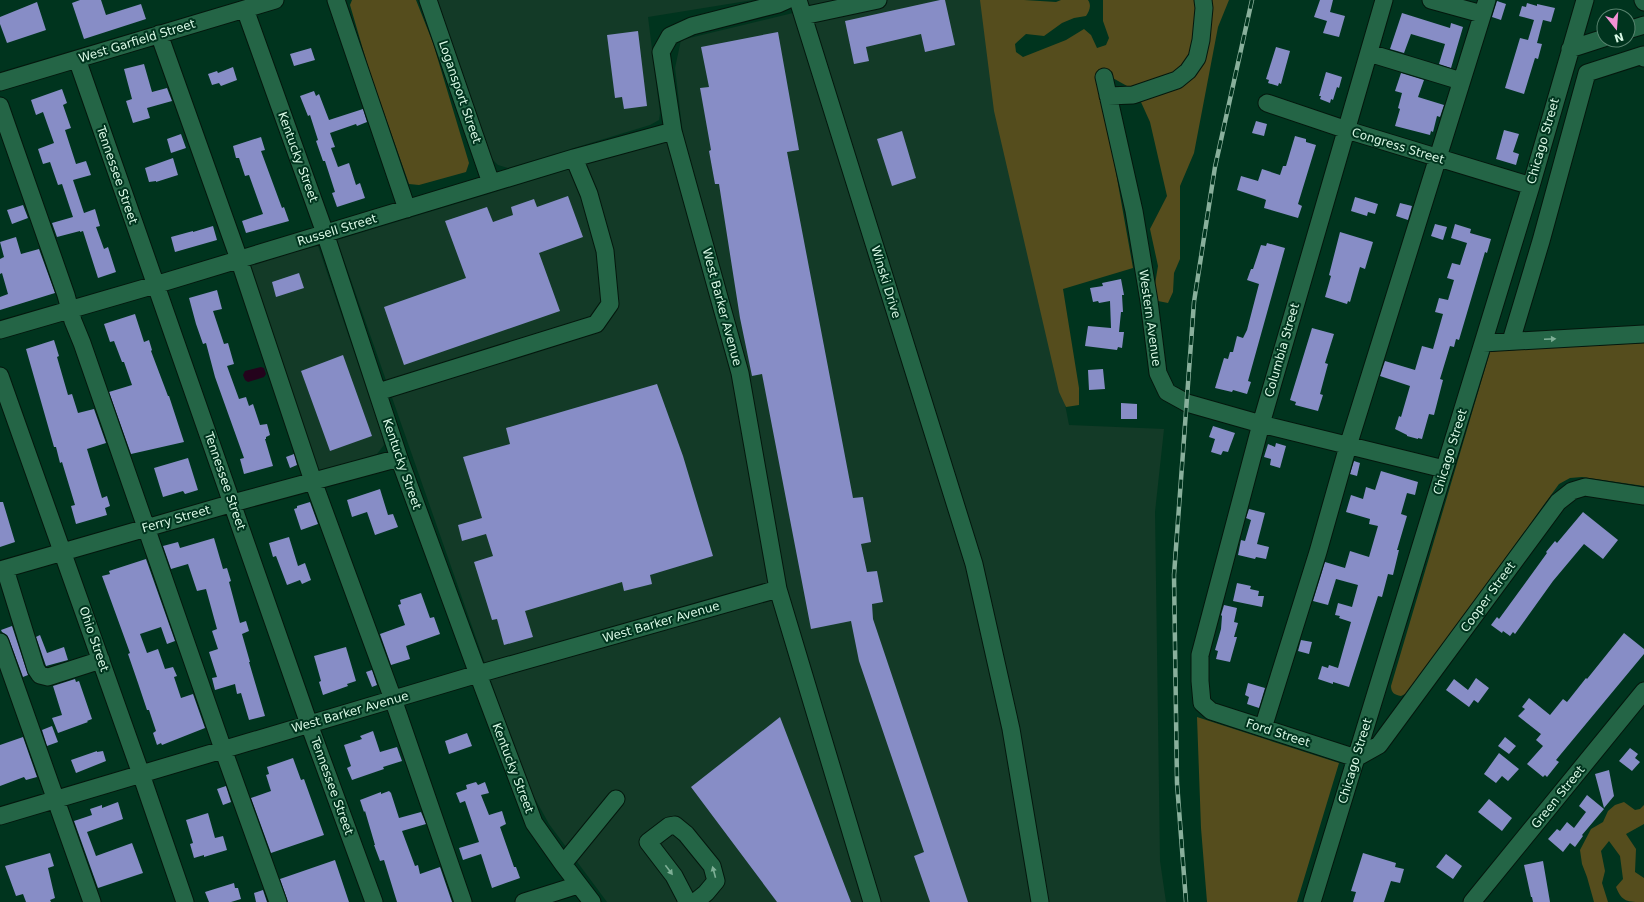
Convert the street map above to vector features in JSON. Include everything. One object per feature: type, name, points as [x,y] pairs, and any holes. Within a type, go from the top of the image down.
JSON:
[{"type":"street","name":"West Garfield Street","points":[[0,82],[274,0]]},
{"type":"street","points":[[336,0],[407,209]]},
{"type":"street","name":"Logansport Street","points":[[428,0],[491,183]]},
{"type":"street","name":"West Barker Avenue","points":[[0,816],[478,674],[778,588],[740,373],[674,131],[661,52],[670,36],[692,26],[778,4],[787,0]]},
{"type":"street","name":"Winski Drive","points":[[798,0],[974,564],[1011,729],[1040,902]]},
{"type":"street","points":[[803,16],[878,0]]},
{"type":"street","points":[[1108,96],[1133,95],[1178,80],[1188,71],[1197,58],[1201,40],[1204,8],[1203,0]]},
{"type":"street","name":"Columbia Street","points":[[1202,703],[1200,655],[1261,424],[1384,0]]},
{"type":"street","points":[[1263,728],[1318,552],[1348,446],[1484,7],[1431,0]]},
{"type":"street","name":"Chicago Street","points":[[1312,902],[1531,186],[1585,0]]},
{"type":"street","name":"Kentucky Street","points":[[245,9],[325,233],[399,458],[534,823],[578,885],[592,902]]},
{"type":"street","points":[[159,34],[239,259],[313,481],[394,699],[463,902]]},
{"type":"street","points":[[1570,49],[1596,41]]},
{"type":"street","points":[[1369,53],[1461,81]]},
{"type":"street","points":[[1511,341],[1541,241],[1588,73],[1643,54],[1644,58]]},
{"type":"street","name":"Tennessee Street","points":[[78,59],[155,285],[233,503],[309,724],[374,902]]},
{"type":"street","name":"Western Avenue","points":[[1104,76],[1134,211],[1150,301],[1158,373],[1167,392],[1187,403],[1261,424],[1444,469]]},
{"type":"street","name":"Congress Street","points":[[1267,104],[1531,186]]},
{"type":"street","points":[[0,106],[66,295],[69,310],[148,528],[223,749],[278,902]]},
{"type":"street","name":"Russell Street","points":[[0,330],[155,285],[574,158],[674,131]]},
{"type":"street","points":[[378,392],[596,324],[610,304],[605,251],[589,194],[574,158]]},
{"type":"street","points":[[1483,343],[1644,334]]},
{"type":"street","name":"Ohio Street","points":[[0,376],[185,902]]},
{"type":"street","name":"Ferry Street","points":[[3,569],[233,503],[399,458]]},
{"type":"street","name":"Cooper Street","points":[[1356,758],[1380,745],[1558,502],[1572,491],[1585,487],[1644,496]]},
{"type":"street","points":[[3,569],[36,669],[40,675],[48,677],[101,660]]},
{"type":"street","points":[[778,588],[872,902]]},
{"type":"street","points":[[0,642],[92,902]]},
{"type":"street","name":"Green Street","points":[[1472,902],[1644,691]]},
{"type":"street","name":"Ford Street","points":[[1202,703],[1211,711],[1356,758]]},
{"type":"street","points":[[563,864],[616,799]]},
{"type":"street","points":[[686,902],[686,899],[674,876],[648,842],[669,826],[675,825],[686,834],[712,866],[716,881],[706,893],[695,902]]},
{"type":"street","points":[[524,902],[578,885]]},
{"type":"shaded area","points":[[352,0],[416,0],[433,43],[469,163],[466,172],[419,185],[409,184],[369,70],[350,5]]},
{"type":"shaded area","points":[[437,0],[753,0],[648,17],[660,113],[659,120],[650,125],[508,168],[498,165],[489,156]]},
{"type":"shaded area","points":[[801,0],[986,0],[1069,425],[1164,429],[1155,512],[1160,861],[1166,902],[607,902],[549,824],[527,784],[337,240],[683,135],[675,68],[681,40],[793,13]]},
{"type":"shaded area","points":[[980,0],[1056,2],[1061,0],[1088,0],[1090,6],[1086,16],[1074,18],[1062,23],[1044,36],[1026,34],[1015,44],[1016,52],[1023,57],[1066,40],[1084,29],[1091,35],[1097,48],[1106,45],[1109,38],[1103,21],[1103,0],[1229,0],[1218,27],[1194,153],[1180,186],[1180,259],[1174,273],[1173,292],[1168,303],[1158,301],[1154,290],[1158,266],[1150,229],[1167,196],[1150,122],[1136,91],[1102,72],[1100,83],[1133,268],[1063,289],[1079,388],[1079,405],[1066,407],[1059,392],[994,111]]},
{"type":"shaded area","points":[[318,246],[382,434],[384,445],[377,454],[309,475],[248,265],[253,262]]},
{"type":"shaded area","points":[[1644,343],[1644,486],[1582,477],[1570,478],[1559,484],[1407,693],[1401,696],[1396,695],[1392,692],[1391,686],[1490,352]]},
{"type":"shaded area","points":[[261,367],[264,368],[266,374],[264,377],[248,382],[245,380],[243,375],[245,371]]},
{"type":"shaded area","points":[[1197,717],[1339,763],[1297,902],[1207,902],[1201,828]]},
{"type":"shaded area","points":[[1624,802],[1635,810],[1640,809],[1644,805],[1644,824],[1626,834],[1636,849],[1635,872],[1644,878],[1644,902],[1633,902],[1626,900],[1618,892],[1616,887],[1623,879],[1620,856],[1609,841],[1601,851],[1605,871],[1602,883],[1608,902],[1594,902],[1582,864],[1580,850],[1591,829],[1603,822],[1608,811],[1615,805]]},
{"type":"building","points":[[80,0],[101,0],[106,15],[141,4],[146,19],[84,39],[72,3]]},
{"type":"building","points":[[945,0],[955,45],[925,52],[921,34],[866,47],[869,61],[854,64],[845,21]]},
{"type":"building","points":[[1320,0],[1333,0],[1330,12],[1345,16],[1339,37],[1323,33],[1327,21],[1314,17]]},
{"type":"building","points":[[1497,1],[1506,4],[1501,20],[1492,17]]},
{"type":"building","points":[[37,2],[46,30],[7,43],[0,24],[0,17]]},
{"type":"building","points":[[1527,3],[1555,8],[1551,22],[1543,20],[1537,43],[1542,44],[1538,59],[1535,58],[1524,94],[1505,88],[1520,38],[1528,40],[1534,20],[1519,16],[1522,6],[1526,7]]},
{"type":"building","points":[[1402,13],[1450,28],[1451,23],[1463,27],[1451,68],[1439,64],[1445,44],[1411,34],[1404,53],[1390,49]]},
{"type":"building","points":[[638,31],[647,106],[624,109],[622,97],[615,98],[607,35]]},
{"type":"building","points":[[778,32],[799,150],[787,152],[853,498],[863,497],[871,542],[861,544],[867,572],[877,571],[883,602],[872,604],[873,619],[968,902],[930,902],[914,856],[924,852],[859,661],[851,621],[811,629],[762,374],[752,376],[740,318],[719,184],[715,184],[709,151],[711,150],[700,88],[709,87],[701,47]]},
{"type":"building","points":[[1276,47],[1290,51],[1281,84],[1279,83],[1278,86],[1268,83],[1269,80],[1266,79]]},
{"type":"building","points":[[311,48],[315,60],[294,66],[290,54]]},
{"type":"building","points":[[144,64],[152,92],[167,88],[172,101],[147,108],[150,118],[133,123],[126,101],[132,99],[124,69]]},
{"type":"building","points":[[233,67],[237,80],[221,86],[219,83],[212,85],[208,74],[217,71],[218,73]]},
{"type":"building","points":[[1326,72],[1342,77],[1339,88],[1337,87],[1333,100],[1331,99],[1330,103],[1320,99],[1321,96],[1319,96]]},
{"type":"building","points":[[1401,73],[1424,80],[1418,97],[1444,105],[1440,117],[1437,116],[1433,132],[1431,131],[1430,135],[1395,126],[1400,109],[1398,108],[1402,93],[1395,91]]},
{"type":"building","points":[[62,89],[67,103],[63,105],[71,128],[65,130],[76,164],[86,161],[91,175],[73,180],[84,213],[95,209],[100,226],[96,227],[104,249],[108,247],[116,272],[98,278],[83,231],[57,237],[52,223],[73,217],[62,184],[58,185],[50,162],[43,164],[38,149],[54,143],[43,112],[36,115],[31,100]]},
{"type":"building","points":[[314,91],[316,96],[319,94],[329,120],[363,109],[367,122],[357,126],[356,124],[330,133],[335,147],[331,148],[338,167],[349,163],[356,185],[360,183],[365,198],[337,207],[332,193],[335,192],[325,161],[323,161],[316,141],[318,140],[310,115],[308,116],[300,96]]},
{"type":"building","points":[[1256,121],[1267,124],[1264,136],[1252,133]]},
{"type":"building","points":[[1504,130],[1519,134],[1513,152],[1519,154],[1516,165],[1496,159]]},
{"type":"building","points":[[902,131],[916,178],[892,186],[877,139]]},
{"type":"building","points":[[181,134],[186,148],[171,153],[167,139]]},
{"type":"building","points":[[1295,136],[1306,139],[1306,142],[1316,145],[1298,204],[1302,206],[1298,218],[1264,208],[1266,200],[1237,190],[1241,176],[1258,181],[1262,169],[1280,175],[1283,166],[1286,166]]},
{"type":"building","points":[[261,137],[265,150],[261,151],[282,208],[284,207],[289,221],[246,233],[242,221],[263,214],[249,175],[245,176],[239,158],[236,158],[233,146]]},
{"type":"building","points":[[173,158],[178,175],[156,182],[149,182],[145,168]]},
{"type":"building","points":[[568,196],[583,237],[539,253],[560,311],[404,365],[384,307],[466,278],[445,221],[487,207],[493,222],[513,215],[511,207],[534,199],[537,207]]},
{"type":"building","points":[[1355,197],[1378,204],[1375,214],[1368,212],[1367,216],[1351,211]]},
{"type":"building","points":[[1400,203],[1412,206],[1408,220],[1396,216]]},
{"type":"building","points":[[23,205],[28,218],[12,224],[7,210]]},
{"type":"building","points":[[1435,224],[1447,227],[1443,240],[1431,236]]},
{"type":"building","points":[[1455,224],[1471,229],[1470,233],[1491,239],[1487,253],[1485,252],[1459,340],[1456,339],[1454,347],[1450,346],[1440,379],[1443,380],[1434,415],[1429,414],[1422,439],[1418,439],[1407,436],[1395,429],[1399,416],[1401,417],[1410,386],[1380,376],[1385,361],[1415,370],[1422,346],[1433,349],[1443,314],[1435,312],[1439,298],[1448,300],[1454,280],[1447,278],[1452,263],[1460,265],[1467,243],[1451,238]]},
{"type":"building","points":[[213,226],[217,240],[175,252],[171,237]]},
{"type":"building","points":[[1340,232],[1373,242],[1365,269],[1360,267],[1350,302],[1348,301],[1347,304],[1325,297]]},
{"type":"building","points":[[16,237],[21,254],[39,249],[55,293],[0,310],[0,297],[8,294],[2,273],[0,274],[0,259],[4,257],[0,242]]},
{"type":"building","points":[[1267,243],[1285,248],[1248,381],[1251,382],[1247,394],[1233,390],[1232,392],[1215,388],[1224,358],[1228,359],[1230,352],[1233,352],[1237,336],[1243,338],[1247,330],[1259,284],[1247,280],[1251,269],[1253,269],[1261,245],[1266,246]]},
{"type":"building","points":[[299,273],[304,288],[276,297],[272,282]]},
{"type":"building","points":[[1121,279],[1124,295],[1122,295],[1123,312],[1121,312],[1119,332],[1124,332],[1122,348],[1118,347],[1117,350],[1085,346],[1088,326],[1111,328],[1110,301],[1099,303],[1098,301],[1093,302],[1090,288],[1103,286],[1102,283]]},
{"type":"building","points":[[217,290],[222,309],[213,311],[224,344],[228,343],[234,364],[227,366],[239,399],[246,397],[249,406],[253,404],[260,425],[267,424],[270,435],[265,439],[273,466],[244,474],[240,459],[244,458],[215,377],[206,343],[203,344],[196,324],[189,298]]},
{"type":"building","points":[[135,314],[144,342],[149,340],[151,351],[169,396],[184,442],[131,454],[109,392],[132,385],[124,362],[122,362],[114,341],[110,342],[104,324]]},
{"type":"building","points":[[1312,328],[1334,334],[1325,363],[1328,364],[1320,394],[1323,395],[1318,411],[1295,405],[1296,402],[1290,400]]},
{"type":"building","points":[[54,340],[59,356],[57,357],[68,395],[72,394],[78,413],[94,409],[106,443],[87,449],[102,498],[107,496],[110,506],[105,508],[107,515],[76,524],[71,506],[75,505],[62,462],[60,463],[56,447],[54,447],[26,349]]},
{"type":"building","points":[[343,355],[372,436],[330,451],[301,371]]},
{"type":"building","points":[[1103,369],[1105,389],[1089,390],[1088,370]]},
{"type":"building","points":[[657,384],[683,456],[713,556],[650,575],[652,584],[624,591],[622,582],[525,611],[533,637],[504,645],[497,619],[492,620],[474,562],[493,556],[486,534],[462,541],[458,525],[482,518],[463,457],[510,444],[506,428]]},
{"type":"building","points":[[1121,403],[1137,404],[1137,419],[1121,419]]},
{"type":"building","points":[[1213,426],[1235,433],[1228,452],[1223,451],[1221,455],[1211,452],[1215,439],[1209,437]]},
{"type":"building","points":[[1276,443],[1286,446],[1280,468],[1270,465],[1271,459],[1264,457],[1268,444],[1275,447]]},
{"type":"building","points":[[294,454],[297,465],[290,468],[286,457]]},
{"type":"building","points":[[188,458],[198,490],[185,494],[183,491],[163,497],[154,468]]},
{"type":"building","points":[[1354,461],[1360,463],[1357,476],[1350,474]]},
{"type":"building","points":[[1381,471],[1418,482],[1415,495],[1407,493],[1401,514],[1407,516],[1397,550],[1399,550],[1393,575],[1388,574],[1382,597],[1378,596],[1349,687],[1318,679],[1322,666],[1328,668],[1329,665],[1338,668],[1351,622],[1335,615],[1338,603],[1352,607],[1358,585],[1336,579],[1328,605],[1313,601],[1325,562],[1345,568],[1350,551],[1369,557],[1378,526],[1369,524],[1370,519],[1346,512],[1351,495],[1363,499],[1366,487],[1375,490]]},
{"type":"building","points":[[380,489],[388,515],[393,514],[398,527],[375,535],[367,512],[352,517],[347,500]]},
{"type":"building","points":[[0,502],[3,502],[15,542],[0,547]]},
{"type":"building","points":[[310,502],[318,524],[301,530],[294,509],[297,508],[297,506]]},
{"type":"building","points":[[1249,509],[1265,513],[1257,544],[1269,547],[1266,559],[1256,557],[1255,559],[1238,555],[1241,540],[1245,541],[1251,520],[1246,518]]},
{"type":"building","points":[[1583,512],[1618,540],[1603,559],[1584,544],[1553,581],[1515,634],[1513,632],[1510,636],[1503,631],[1502,633],[1491,625],[1497,617],[1499,619],[1547,553],[1546,552],[1555,541],[1557,543]]},
{"type":"building","points":[[289,537],[298,566],[305,563],[311,580],[302,584],[300,580],[287,585],[276,556],[273,557],[269,543]]},
{"type":"building","points":[[214,538],[223,569],[227,568],[231,581],[229,582],[240,623],[246,621],[249,631],[242,634],[265,716],[249,720],[241,693],[237,694],[235,684],[215,690],[212,678],[217,677],[209,652],[218,649],[212,631],[217,629],[206,589],[197,591],[188,564],[171,569],[163,546],[178,542],[180,548]]},
{"type":"building","points":[[146,559],[175,641],[167,644],[161,627],[140,634],[147,653],[158,649],[165,669],[173,667],[177,676],[174,677],[181,698],[193,694],[205,728],[162,745],[161,743],[157,745],[153,733],[156,731],[149,710],[147,710],[128,654],[130,653],[102,576],[110,574],[109,571]]},
{"type":"building","points":[[1237,583],[1251,586],[1250,589],[1259,591],[1258,596],[1264,596],[1262,607],[1233,601]]},
{"type":"building","points":[[421,593],[430,618],[434,617],[440,634],[406,646],[410,659],[391,665],[380,634],[405,625],[398,605],[401,604],[400,600]]},
{"type":"building","points":[[1224,605],[1237,608],[1234,622],[1238,623],[1234,637],[1237,637],[1230,662],[1216,659],[1218,651],[1215,650],[1221,629],[1221,615]]},
{"type":"building","points":[[12,626],[28,675],[23,677],[9,639],[1,630]]},
{"type":"building","points":[[1624,633],[1644,649],[1644,654],[1556,760],[1559,762],[1547,777],[1545,775],[1543,777],[1527,764],[1543,746],[1536,740],[1541,734],[1518,716],[1525,709],[1522,707],[1529,698],[1550,715],[1563,699],[1567,702]]},
{"type":"building","points":[[40,635],[47,653],[64,647],[68,660],[46,666],[36,637]]},
{"type":"building","points":[[1301,640],[1312,642],[1309,654],[1298,651]]},
{"type":"building","points":[[346,647],[356,681],[347,684],[348,686],[323,695],[314,656]]},
{"type":"building","points":[[372,670],[377,685],[372,687],[366,672]]},
{"type":"building","points":[[1476,678],[1489,688],[1478,703],[1474,700],[1469,707],[1446,690],[1454,679],[1468,690]]},
{"type":"building","points":[[75,679],[76,682],[79,681],[92,719],[87,721],[88,722],[58,733],[52,718],[62,715],[53,686]]},
{"type":"building","points":[[1248,683],[1265,688],[1259,708],[1247,704],[1249,697],[1245,695]]},
{"type":"building","points":[[780,717],[851,902],[777,902],[691,787]]},
{"type":"building","points":[[52,726],[58,742],[47,746],[42,730]]},
{"type":"building","points":[[373,731],[380,752],[397,747],[402,761],[352,780],[347,768],[351,766],[344,745],[362,739],[360,736]]},
{"type":"building","points":[[467,733],[472,746],[449,754],[445,741]]},
{"type":"building","points":[[23,737],[37,777],[26,780],[24,777],[0,786],[0,745]]},
{"type":"building","points":[[1505,737],[1516,746],[1509,754],[1498,746]]},
{"type":"building","points":[[1630,748],[1638,754],[1635,758],[1640,762],[1632,771],[1619,761]]},
{"type":"building","points":[[97,751],[103,751],[106,761],[76,773],[71,760]]},
{"type":"building","points":[[1499,753],[1519,769],[1508,781],[1502,776],[1496,783],[1484,774]]},
{"type":"building","points":[[293,758],[301,780],[304,779],[324,835],[271,853],[251,798],[271,791],[266,775],[269,774],[267,767]]},
{"type":"building","points":[[1609,770],[1614,796],[1604,808],[1595,774]]},
{"type":"building","points":[[476,782],[478,785],[485,782],[489,793],[481,795],[489,815],[502,811],[506,824],[500,827],[514,867],[516,867],[520,878],[492,888],[481,854],[463,860],[459,848],[479,842],[465,801],[460,803],[456,793],[467,789],[466,785]]},
{"type":"building","points":[[226,786],[231,802],[223,805],[217,789]]},
{"type":"building","points":[[389,791],[399,818],[421,812],[426,824],[402,831],[415,866],[418,865],[420,874],[440,867],[452,902],[397,902],[384,860],[380,861],[374,845],[365,811],[364,812],[360,800],[381,792],[381,794]]},
{"type":"building","points":[[1587,795],[1604,809],[1582,835],[1583,836],[1575,847],[1570,843],[1563,852],[1548,839],[1557,829],[1560,831],[1567,822],[1574,828],[1586,812],[1579,806]]},
{"type":"building","points":[[1489,799],[1512,818],[1502,831],[1478,812]]},
{"type":"building","points":[[118,802],[123,819],[87,832],[96,856],[132,843],[143,873],[98,888],[74,821],[92,815],[90,809],[102,805],[102,808]]},
{"type":"building","points":[[208,813],[215,838],[223,836],[227,850],[204,857],[204,855],[194,858],[190,844],[193,843],[186,820]]},
{"type":"building","points":[[50,853],[54,866],[48,868],[55,898],[50,900],[51,902],[26,902],[23,894],[16,896],[5,866]]},
{"type":"building","points":[[1363,853],[1396,863],[1395,867],[1404,869],[1400,883],[1391,881],[1384,902],[1353,902],[1356,892],[1351,891]]},
{"type":"building","points":[[1446,854],[1462,866],[1453,879],[1436,867]]},
{"type":"building","points":[[335,860],[349,902],[288,902],[280,879]]},
{"type":"building","points":[[1543,861],[1550,902],[1533,902],[1524,865]]},
{"type":"building","points":[[234,883],[235,888],[238,888],[241,899],[231,902],[209,902],[205,892]]},
{"type":"building","points":[[263,890],[267,902],[256,902],[254,893]]},
{"type":"railway","points":[[1186,902],[1177,783],[1174,575],[1194,302],[1215,167],[1252,0]]}]
